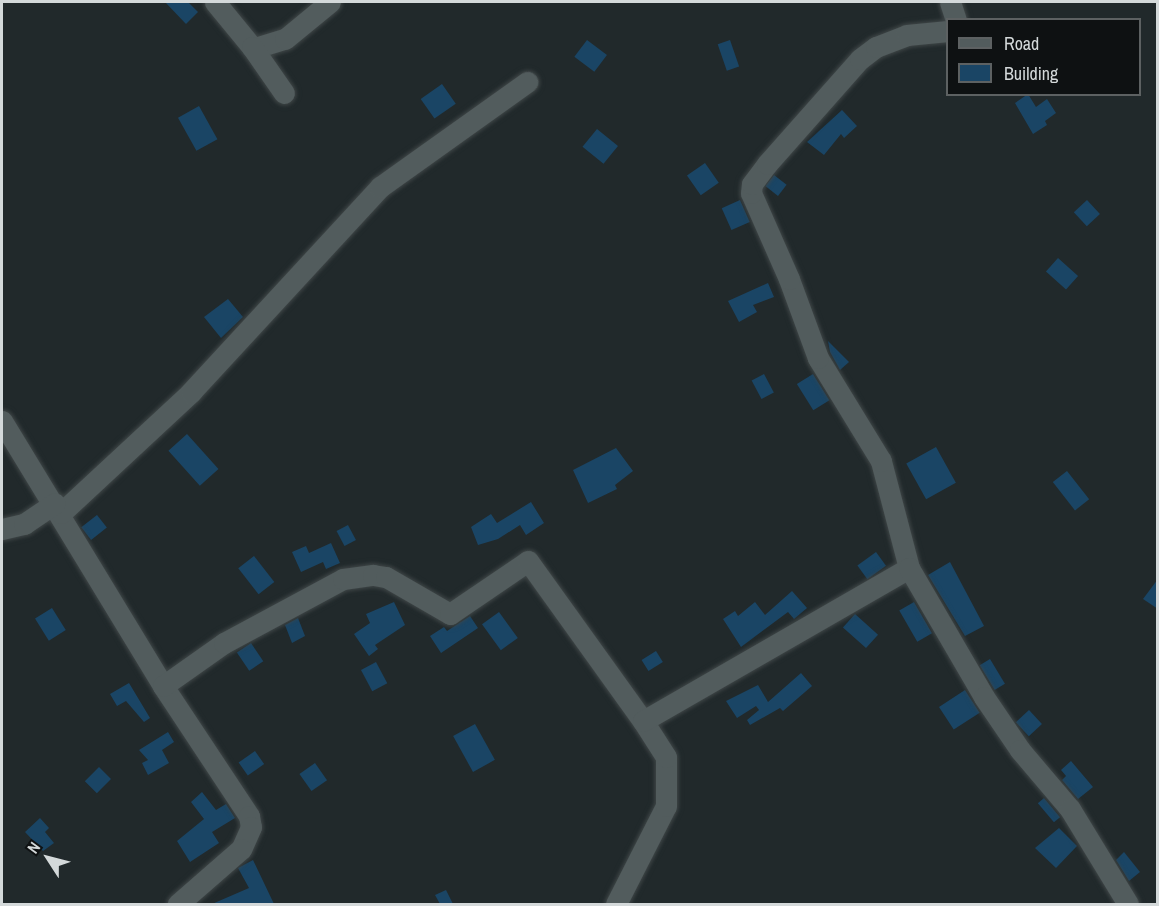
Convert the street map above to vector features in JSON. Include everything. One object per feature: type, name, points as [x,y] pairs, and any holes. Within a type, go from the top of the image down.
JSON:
[{"type":"street","points":[[215,2],[252,47],[284,93]]},
{"type":"street","points":[[252,47],[271,46],[285,39],[330,2]]},
{"type":"street","points":[[950,2],[955,18]]},
{"type":"street","points":[[946,31],[907,35],[876,46],[860,59],[767,164],[752,184],[751,193],[789,279],[818,358],[881,461],[909,568],[988,705],[1070,809],[1128,904]]},
{"type":"street","points":[[2,529],[24,524],[58,508],[191,392],[380,187],[527,82]]},
{"type":"street","points":[[2,421],[58,508],[163,686],[242,802],[251,824],[246,841],[231,861],[178,904]]},
{"type":"street","points":[[163,686],[224,643],[343,579],[386,577],[450,614],[522,562],[528,561],[643,721],[666,757],[666,806],[616,904]]},
{"type":"street","points":[[643,721],[909,568]]},
{"type":"building","points":[[165,2],[188,2],[198,12],[186,24]]},
{"type":"building","points":[[587,40],[607,55],[594,72],[574,57]]},
{"type":"building","points":[[730,40],[739,66],[727,71],[718,44]]},
{"type":"building","points":[[442,84],[456,104],[434,119],[421,99]]},
{"type":"building","points":[[1025,96],[1029,96],[1036,107],[1047,99],[1056,113],[1045,121],[1047,125],[1033,134],[1015,103]]},
{"type":"building","points":[[199,106],[217,139],[196,151],[178,118]]},
{"type":"building","points":[[842,110],[857,126],[844,138],[841,134],[824,155],[807,142]]},
{"type":"building","points":[[597,129],[618,146],[604,164],[583,147]]},
{"type":"building","points":[[705,163],[719,183],[701,195],[687,176]]},
{"type":"building","points":[[774,175],[787,185],[778,196],[765,186]]},
{"type":"building","points":[[740,200],[750,222],[731,230],[722,208]]},
{"type":"building","points":[[1087,200],[1100,214],[1087,226],[1074,212]]},
{"type":"building","points":[[1058,258],[1078,276],[1066,289],[1046,271]]},
{"type":"building","points":[[768,283],[774,297],[753,305],[757,312],[739,322],[728,301]]},
{"type":"building","points":[[228,299],[243,317],[221,338],[204,317]]},
{"type":"building","points":[[828,341],[849,362],[840,370],[830,352]]},
{"type":"building","points":[[764,374],[774,393],[761,399],[752,381]]},
{"type":"building","points":[[813,374],[829,400],[813,410],[797,384]]},
{"type":"building","points":[[187,434],[218,469],[200,486],[168,451]]},
{"type":"building","points":[[936,447],[956,483],[926,499],[906,463]]},
{"type":"building","points":[[616,448],[633,471],[615,485],[617,489],[588,503],[573,470]]},
{"type":"building","points":[[1067,471],[1089,499],[1075,510],[1053,482]]},
{"type":"building","points":[[531,502],[544,523],[526,535],[520,525],[498,539],[478,545],[471,527],[491,514],[497,523]]},
{"type":"building","points":[[97,515],[107,528],[91,540],[81,527]]},
{"type":"building","points":[[348,525],[356,540],[345,546],[337,531]]},
{"type":"building","points":[[331,543],[340,563],[326,569],[323,562],[301,572],[292,552],[306,546],[309,553]]},
{"type":"building","points":[[876,552],[886,566],[867,579],[857,566]]},
{"type":"building","points":[[254,556],[274,582],[259,594],[238,568]]},
{"type":"building","points":[[950,562],[984,626],[965,636],[928,575]]},
{"type":"building","points":[[1158,579],[1158,609],[1143,599]]},
{"type":"building","points":[[792,591],[807,608],[794,619],[788,612],[741,647],[723,619],[735,611],[738,616],[755,602],[765,615]]},
{"type":"building","points":[[394,602],[405,625],[375,645],[378,649],[369,656],[354,634],[370,623],[366,614]]},
{"type":"building","points":[[914,602],[932,633],[917,642],[899,610]]},
{"type":"building","points":[[52,608],[66,630],[49,641],[35,619]]},
{"type":"building","points":[[499,612],[518,638],[501,650],[482,624]]},
{"type":"building","points":[[855,614],[878,635],[866,648],[843,627]]},
{"type":"building","points":[[470,616],[478,628],[441,653],[430,636],[444,627],[447,631]]},
{"type":"building","points":[[298,618],[305,636],[292,643],[285,625]]},
{"type":"building","points":[[251,643],[263,661],[249,671],[237,653]]},
{"type":"building","points":[[656,651],[663,662],[648,671],[642,660]]},
{"type":"building","points":[[990,659],[1005,684],[995,690],[980,665]]},
{"type":"building","points":[[376,662],[387,683],[372,691],[361,670]]},
{"type":"building","points":[[801,673],[812,686],[783,711],[780,708],[750,725],[747,720],[759,710],[756,706],[737,718],[726,701],[758,685],[768,702]]},
{"type":"building","points":[[129,683],[150,718],[144,722],[126,701],[117,706],[110,694]]},
{"type":"building","points":[[965,690],[980,713],[954,730],[939,707]]},
{"type":"building","points":[[1029,710],[1042,724],[1029,736],[1016,722]]},
{"type":"building","points":[[475,724],[495,760],[473,772],[453,736]]},
{"type":"building","points":[[168,732],[174,742],[162,750],[169,763],[148,775],[142,763],[148,760],[139,750]]},
{"type":"building","points":[[255,751],[264,764],[248,776],[239,762]]},
{"type":"building","points":[[1071,761],[1093,787],[1078,799],[1062,780],[1066,776],[1061,770]]},
{"type":"building","points":[[315,763],[327,780],[311,791],[299,774]]},
{"type":"building","points":[[99,767],[111,779],[97,793],[85,781]]},
{"type":"building","points":[[202,792],[216,810],[226,804],[235,818],[212,832],[219,843],[190,862],[177,841],[204,819],[191,802]]},
{"type":"building","points":[[1044,798],[1060,817],[1054,822],[1038,803]]},
{"type":"building","points":[[40,818],[49,828],[45,832],[54,843],[43,851],[25,832]]},
{"type":"building","points":[[1059,828],[1077,846],[1056,868],[1035,848]]},
{"type":"building","points":[[1124,852],[1140,872],[1129,881],[1116,860]]},
{"type":"building","points":[[253,860],[274,904],[212,904],[249,888],[238,868]]},
{"type":"building","points":[[446,890],[453,904],[440,904],[435,895]]}]
